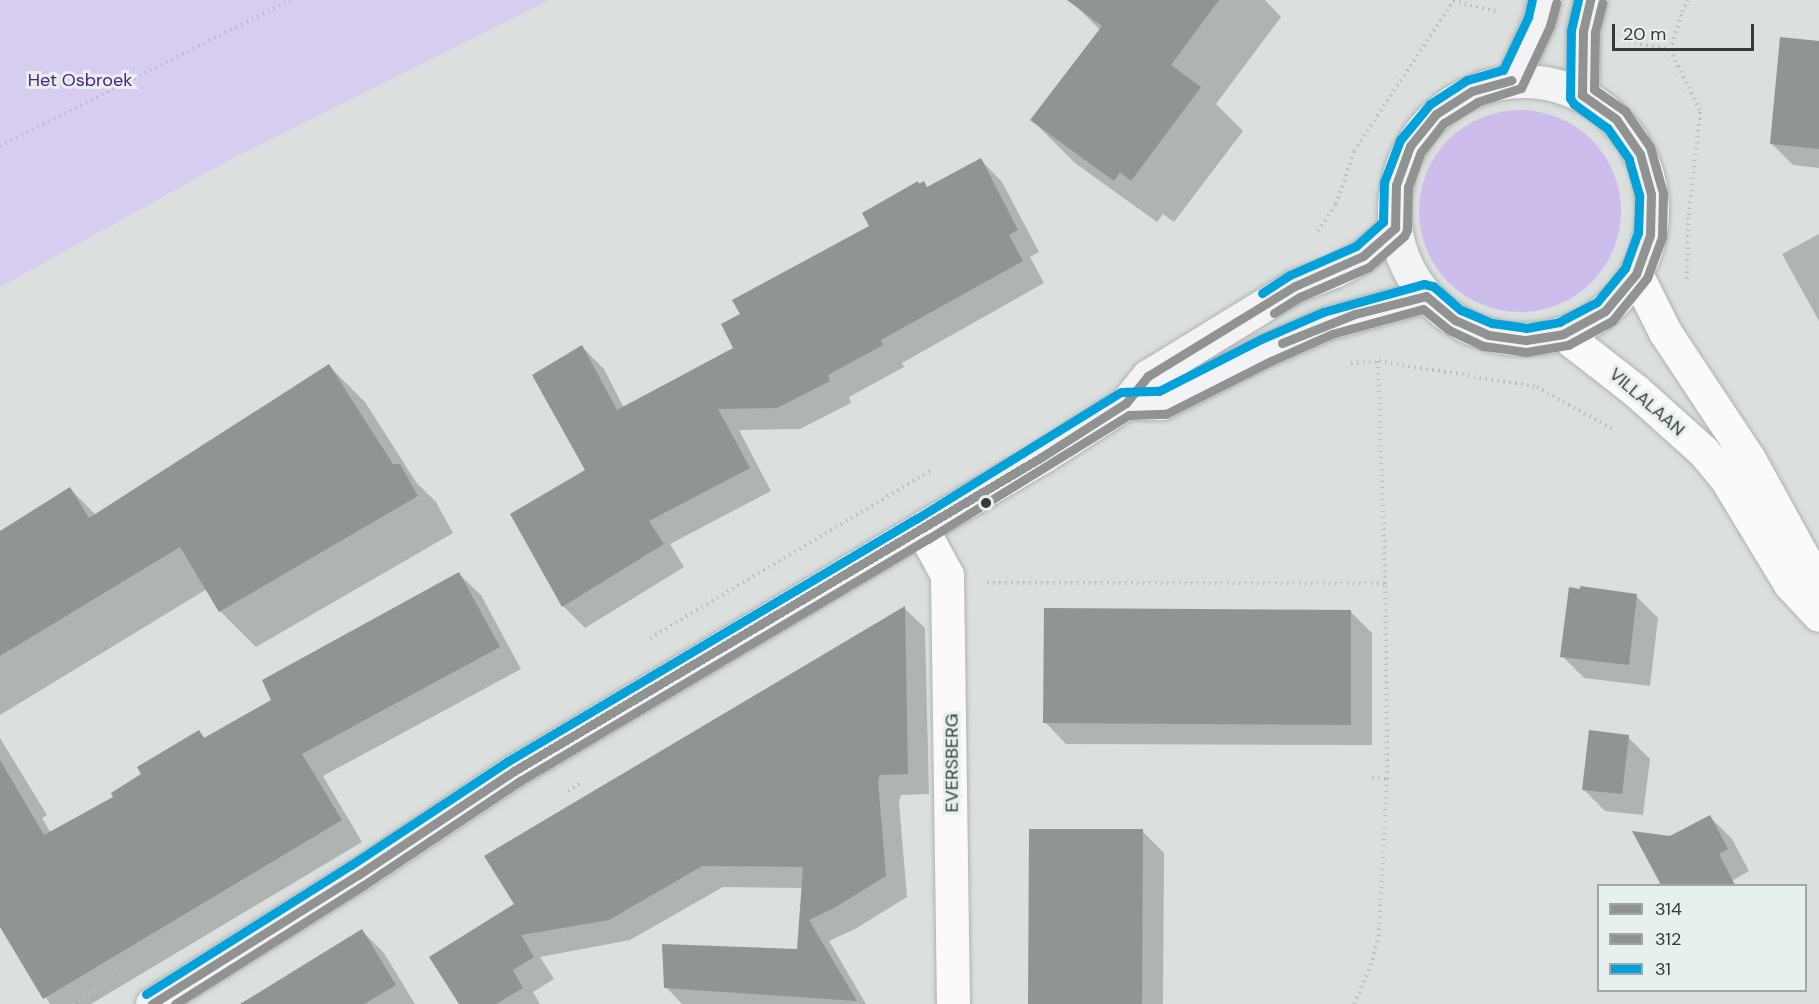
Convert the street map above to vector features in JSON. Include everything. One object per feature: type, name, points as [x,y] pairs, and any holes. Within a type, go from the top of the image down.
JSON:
[{"type":"main road","points":[[1512,80],[1539,21],[1544,0]]},
{"type":"main road","points":[[1582,95],[1583,31],[1590,0]]},
{"type":"main road","points":[[1512,80],[1548,83],[1582,95],[1616,119],[1640,154],[1651,194],[1650,235],[1636,274],[1605,311],[1563,334],[1526,340],[1489,335],[1455,320],[1426,296],[1406,264],[1395,228],[1396,185],[1410,146],[1436,114],[1472,91],[1512,80]]},
{"type":"main road","points":[[152,1004],[358,875],[514,771],[922,529],[1126,404],[1148,376],[1295,286],[1334,272],[1363,256],[1395,228]]},
{"type":"main road","points":[[1126,404],[1162,403],[1256,355],[1328,323],[1426,296]]},
{"type":"street","name":"VILLALAAN","points":[[1636,274],[1737,468],[1811,572],[1817,612]]},
{"type":"street","name":"VILLALAAN","points":[[1563,334],[1635,390],[1703,451],[1737,468]]},
{"type":"street","name":"EVERSBERG","points":[[922,529],[947,575],[951,663],[953,1004]]},
{"type":"path","points":[[0,146],[290,0]]},
{"type":"path","points":[[1314,238],[1336,204],[1354,151],[1454,0]]},
{"type":"path","points":[[1687,280],[1689,215],[1700,110],[1670,50],[1688,0]]},
{"type":"path","points":[[1342,364],[1379,361],[1538,387],[1621,434]]},
{"type":"path","points":[[1354,1004],[1370,971],[1379,936],[1387,779],[1379,361]]},
{"type":"path","points":[[1592,417],[1635,390]]},
{"type":"path","points":[[646,640],[941,465]]},
{"type":"path","points":[[947,583],[1385,584]]},
{"type":"path","points":[[1372,778],[1387,779]]},
{"type":"path","points":[[565,793],[586,781]]},
{"type":"path","points":[[72,1004],[122,973]]},
{"type":"green space","name":"Het Osbroek","points":[[0,0],[549,0],[233,158],[0,287]]},
{"type":"shaded area","points":[[1520,110],[1540,112],[1567,122],[1584,133],[1598,147],[1613,173],[1619,191],[1621,211],[1619,231],[1609,258],[1598,275],[1584,289],[1558,304],[1540,310],[1520,312],[1500,310],[1473,300],[1456,289],[1442,275],[1427,249],[1421,231],[1419,211],[1421,191],[1431,164],[1442,147],[1456,133],[1482,118],[1500,112]]},
{"type":"building","points":[[1067,0],[1219,0],[1171,65],[1201,87],[1131,181],[1120,172],[1114,181],[1030,120],[1102,26]]},
{"type":"building","points":[[1780,37],[1819,41],[1819,149],[1770,144]]},
{"type":"building","points":[[981,158],[1018,230],[1009,235],[1023,261],[881,340],[883,345],[828,375],[830,381],[777,408],[718,409],[750,468],[649,521],[664,544],[562,607],[510,514],[585,470],[532,375],[582,345],[617,410],[733,348],[721,324],[740,314],[732,300],[869,226],[862,213],[918,181],[919,184],[924,181],[927,187]]},
{"type":"building","points":[[329,364],[393,464],[400,464],[418,496],[219,612],[180,547],[0,656],[0,531],[70,487],[89,518]]},
{"type":"building","points":[[459,572],[500,647],[302,754],[342,820],[43,999],[0,927],[0,760],[44,835],[113,797],[111,793],[141,774],[137,767],[199,730],[204,738],[271,700],[262,680]]},
{"type":"building","points":[[1580,586],[1637,594],[1629,665],[1560,657],[1569,587],[1580,589]]},
{"type":"building","points":[[905,606],[908,774],[880,775],[878,781],[886,876],[834,908],[809,920],[857,1001],[664,988],[662,944],[797,949],[803,867],[702,866],[609,920],[521,935],[534,957],[513,970],[523,988],[496,1004],[459,1004],[429,957],[514,904],[484,856]]},
{"type":"building","points":[[1044,608],[1351,610],[1351,725],[1043,723]]},
{"type":"building","points":[[1589,730],[1629,735],[1622,794],[1582,790]]},
{"type":"building","points":[[1710,815],[1728,849],[1719,854],[1734,884],[1660,884],[1632,831],[1670,836]]},
{"type":"building","points":[[1029,829],[1143,829],[1142,1004],[1028,1004]]},
{"type":"building","points":[[362,929],[396,985],[364,1004],[240,1004]]},
{"type":"transit line","name":"31","points":[[1262,293],[1290,275],[1356,246],[1383,222],[1384,182],[1400,140],[1430,104],[1467,80],[1503,70],[1528,17],[1532,0]]},
{"type":"transit line","name":"31","points":[[146,994],[351,865],[508,761],[916,519],[1121,392],[1159,391],[1261,339],[1323,312],[1424,284],[1433,286],[1461,310],[1492,323],[1526,328],[1559,322],[1597,302],[1625,268],[1638,233],[1639,195],[1629,159],[1607,128],[1574,104],[1570,98],[1571,30],[1578,0]]},
{"type":"transit line","name":"314","points":[[1582,95],[1583,31],[1590,0]]},
{"type":"transit line","name":"312","points":[[1274,313],[1300,297],[1369,267],[1404,236],[1407,230],[1408,187],[1421,152],[1444,123],[1477,102],[1521,88],[1550,26],[1556,3]]},
{"type":"transit line","name":"312","points":[[175,1004],[364,885],[520,781],[928,539],[1129,415],[1166,414],[1271,361],[1332,334],[1423,309],[1449,330],[1484,346],[1526,352],[1568,345],[1612,321],[1647,278],[1662,237],[1663,193],[1650,147],[1625,111],[1594,89],[1595,32],[1602,3]]},
{"type":"transit line","name":"314","points":[[1395,228],[1396,185],[1410,146],[1436,114],[1472,91],[1512,80]]},
{"type":"transit line","name":"314","points":[[1426,296],[1455,320],[1489,335],[1526,340],[1563,334],[1605,311],[1636,274],[1650,235],[1651,194],[1640,154],[1616,119],[1582,95]]},
{"type":"transit line","name":"314","points":[[152,1004],[358,875],[514,771],[1040,458],[1126,403],[1148,376],[1295,286],[1363,256],[1395,228]]},
{"type":"transit line","name":"314","points":[[1282,343],[1355,314],[1426,296]]}]
